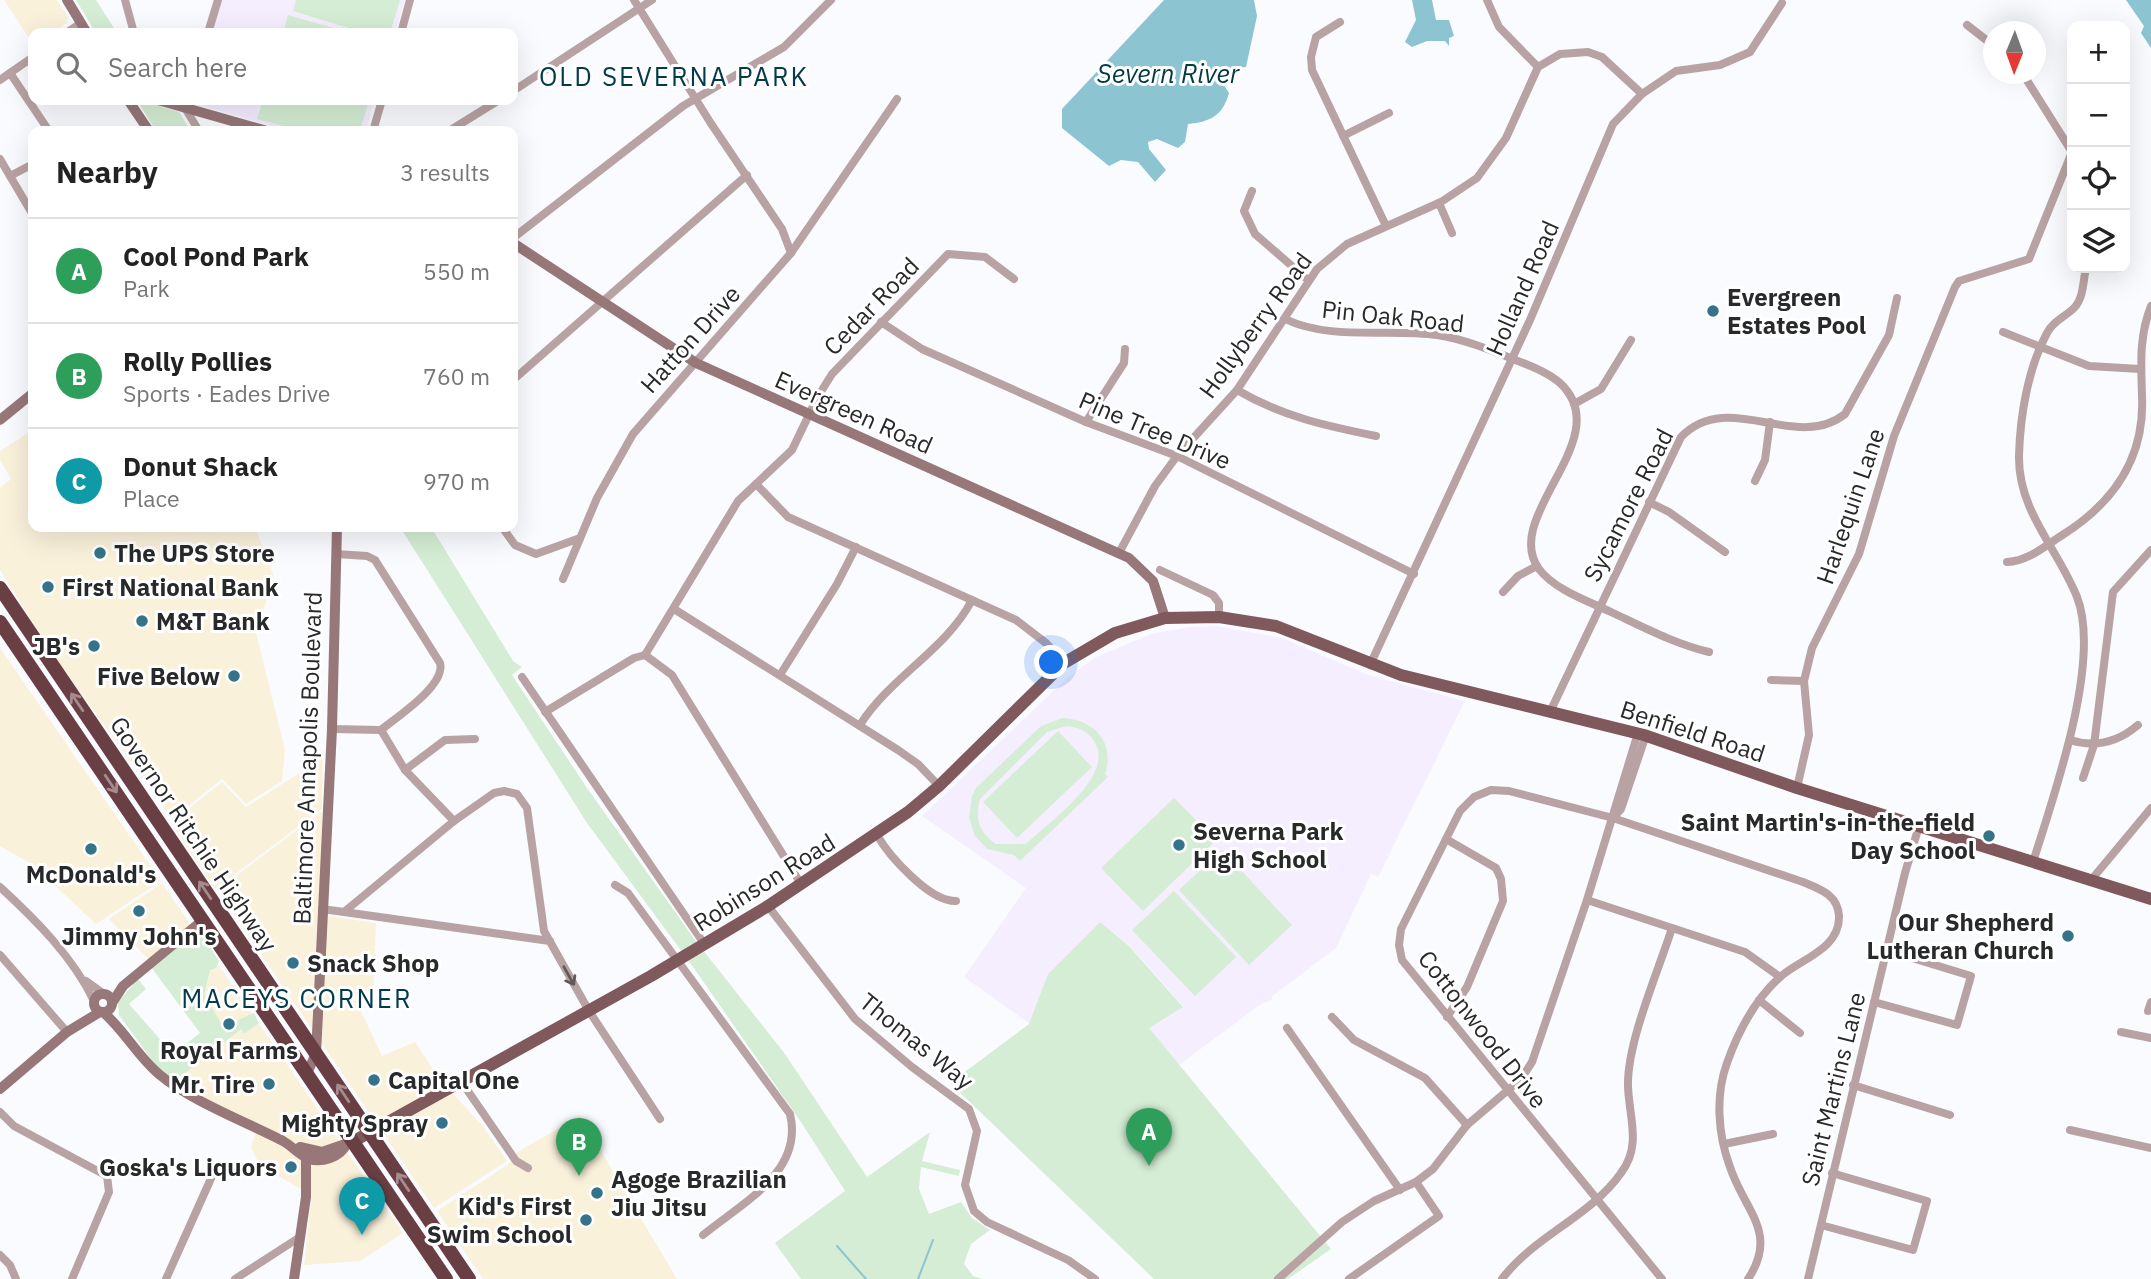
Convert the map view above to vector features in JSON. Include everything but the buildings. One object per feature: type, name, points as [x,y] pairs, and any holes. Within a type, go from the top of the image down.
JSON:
[{"type":"highway","name":"Governor Ritchie Highway","points":[[0,588],[469,1279]]},
{"type":"highway","name":"Governor Ritchie Highway","points":[[0,622],[307,1073],[350,1143],[446,1279]]},
{"type":"main road","name":"Benfield Road","points":[[1165,618],[1219,617],[1276,626],[1370,665],[1642,734],[1797,788],[2151,899]]},
{"type":"main road","name":"Robinson Road","points":[[350,1143],[589,1011],[768,906],[877,835],[939,786],[1064,663],[1115,633],[1165,618]]},
{"type":"street","points":[[66,0],[84,28]]},
{"type":"street","points":[[125,0],[133,28]]},
{"type":"street","points":[[210,28],[218,0]]},
{"type":"street","points":[[403,28],[411,0]]},
{"type":"street","points":[[518,87],[636,4],[652,0]]},
{"type":"street","points":[[816,0],[822,9]]},
{"type":"street","points":[[518,236],[696,97],[784,47],[831,0]]},
{"type":"street","points":[[1487,0],[1499,27],[1538,67],[1560,54],[1588,52],[1602,57],[1642,94]]},
{"type":"street","name":"Holland Road","points":[[1370,665],[1512,359],[1613,124],[1642,94],[1683,68],[1720,65],[1744,57],[1782,3]]},
{"type":"street","points":[[636,4],[782,229],[791,253]]},
{"type":"street","points":[[1340,22],[1316,37],[1311,57],[1312,70],[1385,226]]},
{"type":"street","points":[[1967,25],[1983,38]]},
{"type":"street","points":[[0,80],[28,60]]},
{"type":"street","name":"Hollyberry Road","points":[[1119,553],[1142,506],[1177,456],[1237,390],[1285,319],[1308,279],[1337,250],[1439,203],[1470,184],[1494,158],[1538,67]]},
{"type":"street","points":[[10,73],[28,100]]},
{"type":"street","name":"Harlequin Lane","points":[[1797,788],[1809,735],[1804,681],[1812,648],[1859,554],[1895,434],[1959,281],[2029,259],[2072,152],[2029,84]]},
{"type":"street","name":"Hatton Drive","points":[[564,579],[597,498],[633,434],[791,253],[897,99]]},
{"type":"street","points":[[32,105],[46,126]]},
{"type":"street","points":[[133,105],[146,126]]},
{"type":"street","points":[[187,105],[197,126]]},
{"type":"street","points":[[190,105],[252,126]]},
{"type":"street","points":[[374,126],[381,105]]},
{"type":"street","points":[[457,126],[491,105]]},
{"type":"street","points":[[1343,136],[1389,113]]},
{"type":"street","points":[[0,159],[28,207]]},
{"type":"street","points":[[10,176],[28,167]]},
{"type":"street","points":[[518,376],[747,175]]},
{"type":"street","points":[[1252,191],[1244,211],[1252,230],[1308,279]]},
{"type":"street","points":[[1439,203],[1452,233]]},
{"type":"street","name":"Evergreen Road","points":[[518,243],[696,363],[1137,563],[1149,576],[1165,618]]},
{"type":"street","name":"Cedar Road","points":[[645,655],[738,501],[792,450],[832,374],[881,322],[948,254],[985,257],[1014,279]]},
{"type":"street","points":[[2033,862],[2070,740],[2081,677],[2081,614],[2077,599],[2030,512],[2019,466],[2027,394],[2039,347],[2049,329],[2074,307],[2081,296],[2085,273]]},
{"type":"street","name":"Sycamore Road","points":[[1550,712],[1598,606],[1681,437],[1695,424],[1706,419],[1730,418],[1817,429],[1844,414],[1889,335],[1897,298]]},
{"type":"street","points":[[2007,562],[2020,561],[2092,514],[2112,493],[2129,467],[2141,428],[2140,369],[2143,332],[2151,306]]},
{"type":"street","name":"Pin Oak Road","points":[[1285,319],[1320,329],[1438,335],[1475,344],[1559,382],[1574,404]]},
{"type":"street","name":"Pine Tree Drive","points":[[881,322],[922,349],[1086,422],[1177,456],[1414,574]]},
{"type":"street","points":[[2003,332],[2089,366],[2140,369]]},
{"type":"street","points":[[1631,340],[1601,389],[1592,397],[1574,404],[1577,419],[1574,439],[1532,536],[1537,566],[1552,583],[1598,606],[1674,641],[1710,652]]},
{"type":"street","points":[[1086,422],[1125,363],[1125,349]]},
{"type":"street","points":[[1237,390],[1277,411],[1314,424],[1376,436]]},
{"type":"street","points":[[0,420],[28,397]]},
{"type":"street","points":[[1755,481],[1765,460],[1770,422]]},
{"type":"street","points":[[756,484],[788,517],[1026,627],[1064,663]]},
{"type":"street","points":[[1649,502],[1669,512],[1725,552]]},
{"type":"street","name":"Baltimore Annapolis Boulevard","points":[[307,1073],[316,1054],[332,729],[337,532]]},
{"type":"street","points":[[506,532],[515,545],[536,554],[580,538]]},
{"type":"street","points":[[780,675],[837,584],[856,547]]},
{"type":"street","points":[[2083,778],[2094,745],[2113,592],[2151,550]]},
{"type":"street","points":[[332,729],[381,730],[436,684],[441,667],[375,560],[367,556],[336,554]]},
{"type":"street","points":[[1503,592],[1518,576],[1537,566]]},
{"type":"street","points":[[1160,570],[1213,595],[1219,603],[1219,617]]},
{"type":"street","points":[[860,725],[872,707],[956,625],[972,600]]},
{"type":"street","points":[[674,609],[860,725],[918,764],[939,786]]},
{"type":"street","points":[[545,712],[634,657],[645,655],[672,675],[801,884]]},
{"type":"street","points":[[522,677],[705,945]]},
{"type":"street","points":[[1770,680],[1804,681]]},
{"type":"street","points":[[2070,740],[2094,745],[2126,736],[2138,725]]},
{"type":"street","points":[[381,730],[405,771],[453,821]]},
{"type":"street","points":[[1278,1279],[1362,1207],[1416,1182],[1441,1160],[1467,1125],[1521,1079],[1532,1062],[1587,900],[1613,818],[1613,807],[1642,734]]},
{"type":"street","points":[[405,771],[445,740],[475,739]]},
{"type":"street","name":"Cottonwood Drive","points":[[1662,1279],[1506,1091],[1402,960],[1399,946],[1401,929],[1446,839],[1465,804],[1491,790],[1509,791],[1613,818],[1803,882],[1830,896],[1839,918],[1833,939],[1780,977],[1759,1000],[1743,1026],[1723,1078],[1719,1112],[1724,1144],[1737,1187],[1760,1231],[1759,1258],[1748,1279]]},
{"type":"street","points":[[344,912],[453,821],[494,793],[509,791],[522,798],[527,808],[542,920],[550,941],[589,1011],[660,1119]]},
{"type":"street","points":[[2092,879],[2151,808]]},
{"type":"street","name":"Saint Martins Lane","points":[[1808,1279],[1886,950],[1919,826]]},
{"type":"street","points":[[877,835],[889,854],[910,873],[940,898],[956,901]]},
{"type":"street","points":[[1446,839],[1486,859],[1496,868],[1501,879],[1503,901],[1467,987],[1447,1017]]},
{"type":"street","points":[[615,885],[628,893],[785,1103],[793,1125],[791,1149],[783,1167],[703,1235]]},
{"type":"street","points":[[0,887],[34,920],[148,1063],[167,1081],[306,1154],[328,1158],[343,1151],[350,1143]]},
{"type":"street","points":[[1587,900],[1745,952],[1780,977]]},
{"type":"street","name":"Thomas Way","points":[[768,906],[855,1020],[969,1109],[977,1127],[965,1185],[974,1211],[987,1222],[1074,1263],[1095,1279]]},
{"type":"street","points":[[322,909],[550,941]]},
{"type":"street","points":[[0,1089],[203,920]]},
{"type":"street","points":[[1502,1279],[1618,1178],[1632,1152],[1635,1129],[1628,1085],[1631,1055],[1672,928]]},
{"type":"street","points":[[1874,1002],[1957,1025],[1970,976],[1886,950]]},
{"type":"street","points":[[0,955],[66,1032]]},
{"type":"street","points":[[84,980],[104,994]]},
{"type":"street","points":[[104,994],[123,986]]},
{"type":"street","points":[[102,1006],[104,994]]},
{"type":"street","points":[[1759,1000],[1800,1033]]},
{"type":"street","points":[[1332,1017],[1354,1040],[1425,1078],[1467,1125]]},
{"type":"street","points":[[1287,1028],[1400,1190]]},
{"type":"street","points":[[2121,1032],[2151,1038]]},
{"type":"street","points":[[461,1081],[516,1161],[528,1168]]},
{"type":"street","points":[[1853,1085],[1950,1115]]},
{"type":"street","points":[[0,1112],[15,1126],[107,1176],[109,1192],[72,1279]]},
{"type":"street","points":[[2070,1130],[2151,1148]]},
{"type":"street","points":[[1724,1144],[1773,1135]]},
{"type":"street","points":[[295,1279],[306,1154]]},
{"type":"street","points":[[1821,1225],[1913,1250],[1927,1201],[1832,1173]]},
{"type":"street","points":[[166,1279],[213,1174]]},
{"type":"street","points":[[1349,1279],[1439,1216],[1416,1182]]},
{"type":"street","points":[[235,1279],[300,1237]]},
{"type":"street","points":[[0,1255],[13,1270],[16,1279]]},
{"type":"shaded area","points":[[4,0],[57,0],[68,17],[67,23],[59,28],[28,28],[28,36]]},
{"type":"shaded area","points":[[213,0],[405,0],[397,28],[205,28]]},
{"type":"shaded area","points":[[200,105],[374,105],[367,126],[271,126]]},
{"type":"shaded area","points":[[28,433],[28,532],[257,532],[274,577],[256,633],[285,750],[282,781],[246,804],[222,779],[172,819],[52,653],[0,570],[0,488],[11,479],[0,460],[0,451]]},
{"type":"shaded area","name":"Severna Park High School","points":[[1218,626],[1282,638],[1368,675],[1465,701],[1378,877],[1371,874],[1336,948],[1271,997],[1273,999],[1261,1004],[1179,1065],[1148,1027],[1183,1006],[1130,946],[1100,922],[1048,974],[1030,1024],[964,977],[1026,888],[922,816],[1066,679],[1094,658],[1151,634],[1191,627]]},
{"type":"shaded area","points":[[0,648],[161,881],[96,924],[33,865],[0,846]]},
{"type":"shaded area","points":[[323,758],[322,809],[215,889],[171,823],[222,782],[246,807]]},
{"type":"shaded area","points":[[322,811],[328,916],[376,923],[373,998],[361,1011],[382,1056],[415,1042],[441,1081],[483,1126],[507,1161],[434,1208],[217,890]]},
{"type":"shaded area","points":[[162,883],[403,1233],[360,1261],[304,1265],[312,1195],[260,1166],[251,1147],[256,1133],[174,1079],[226,1038],[109,919]]},
{"type":"shaded area","points":[[580,1116],[677,1279],[483,1279],[437,1211],[507,1165],[519,1151]]},
{"type":"green space","points":[[76,0],[96,0],[114,28],[93,28]]},
{"type":"green space","points":[[296,0],[400,0],[392,28],[349,28],[293,11]]},
{"type":"green space","points":[[288,15],[333,28],[284,28]]},
{"type":"green space","points":[[140,105],[160,105],[179,112],[188,126],[153,126]]},
{"type":"green space","points":[[261,105],[368,105],[361,126],[283,126],[257,119]]},
{"type":"green space","points":[[403,532],[434,532],[513,661],[522,667],[512,675],[587,788],[695,940],[785,1054],[867,1177],[930,1132],[922,1161],[960,1170],[959,1176],[921,1167],[919,1189],[929,1214],[961,1202],[972,1218],[990,1230],[971,1244],[964,1264],[973,1276],[982,1279],[801,1279],[775,1243],[845,1191],[801,1122],[691,964],[587,823]]},
{"type":"green space","points":[[1062,718],[1073,719],[1092,728],[1104,742],[1108,762],[1105,774],[1108,777],[1020,861],[1014,855],[987,849],[975,836],[969,818],[972,796],[976,788],[1041,726]],"holes":[[[1070,727],[1089,735],[1099,754],[1089,783],[1064,811],[1026,844],[996,844],[982,831],[978,819],[980,799],[1047,732]]]},
{"type":"green space","points":[[1058,731],[1092,767],[1017,838],[983,802]]},
{"type":"green space","points":[[1174,798],[1216,840],[1143,911],[1101,868]]},
{"type":"green space","points":[[1222,850],[1292,925],[1249,965],[1179,890]]},
{"type":"green space","points":[[1174,891],[1236,957],[1195,996],[1132,930]]},
{"type":"green space","points":[[1100,922],[1129,946],[1183,1007],[1149,1028],[1331,1249],[1288,1279],[1154,1279],[950,1083],[1029,1024],[1048,974]]},
{"type":"green space","points":[[200,931],[219,961],[216,968],[210,970],[204,995],[227,1033],[237,1026],[238,1020],[254,1013],[259,1023],[244,1034],[241,1029],[175,1081],[165,1078],[119,1015],[118,1002],[138,979],[146,989],[129,1004],[173,1054],[200,1033],[151,967]]},
{"type":"water","name":"Severn River","points":[[1164,0],[1254,0],[1257,16],[1246,67],[1230,70],[1223,77],[1222,82],[1229,93],[1219,112],[1209,119],[1188,124],[1185,142],[1178,148],[1157,139],[1148,142],[1149,149],[1166,170],[1155,182],[1138,162],[1121,160],[1109,166],[1062,128],[1062,109]]},
{"type":"water","points":[[1412,0],[1432,0],[1436,20],[1449,20],[1454,36],[1449,38],[1449,46],[1445,41],[1427,41],[1412,47],[1405,42],[1416,20]]},
{"type":"water","points":[[2126,0],[2151,0],[2151,48],[2141,33],[2144,26]]},
{"type":"waterway","points":[[918,1279],[933,1240]]},
{"type":"waterway","points":[[837,1246],[866,1279]]},
{"type":"place","name":"Evergreen Estates Pool","points":[[1713,311]]},
{"type":"place","name":"The UPS Store","points":[[100,553]]},
{"type":"place","name":"First National Bank","points":[[48,587]]},
{"type":"place","name":"M&T Bank","points":[[142,621]]},
{"type":"place","name":"JB's","points":[[94,646]]},
{"type":"place","name":"Five Below","points":[[234,676]]},
{"type":"place","name":"Saint Martin's-in-the-field Day School","points":[[1989,836]]},
{"type":"place","name":"Severna Park High School","points":[[1179,845]]},
{"type":"place","name":"McDonald's","points":[[91,849]]},
{"type":"place","name":"Jimmy John's","points":[[139,911]]},
{"type":"place","name":"Our Shepherd Lutheran Church","points":[[2068,936]]},
{"type":"place","name":"Snack Shop","points":[[293,963]]},
{"type":"place","name":"Royal Farms","points":[[229,1024]]},
{"type":"place","name":"Capital One","points":[[374,1080]]},
{"type":"place","name":"Mr. Tire","points":[[269,1084]]},
{"type":"place","name":"Mighty Spray","points":[[442,1123]]},
{"type":"place","name":"Cool Pond Park","points":[[1149,1166]]},
{"type":"place","name":"Goska's Liquors","points":[[291,1167]]},
{"type":"place","name":"Rolly Pollies","points":[[579,1176]]},
{"type":"place","name":"Agoge Brazilian Jiu Jitsu","points":[[597,1193]]},
{"type":"place","name":"Kid's First Swim School","points":[[586,1220]]},
{"type":"place","name":"Donut Shack","points":[[362,1235]]},
{"type":"district","name":"OLD SEVERNA PARK","points":[[674,76]]},
{"type":"district","name":"MACEYS CORNER","points":[[297,998]]}]
